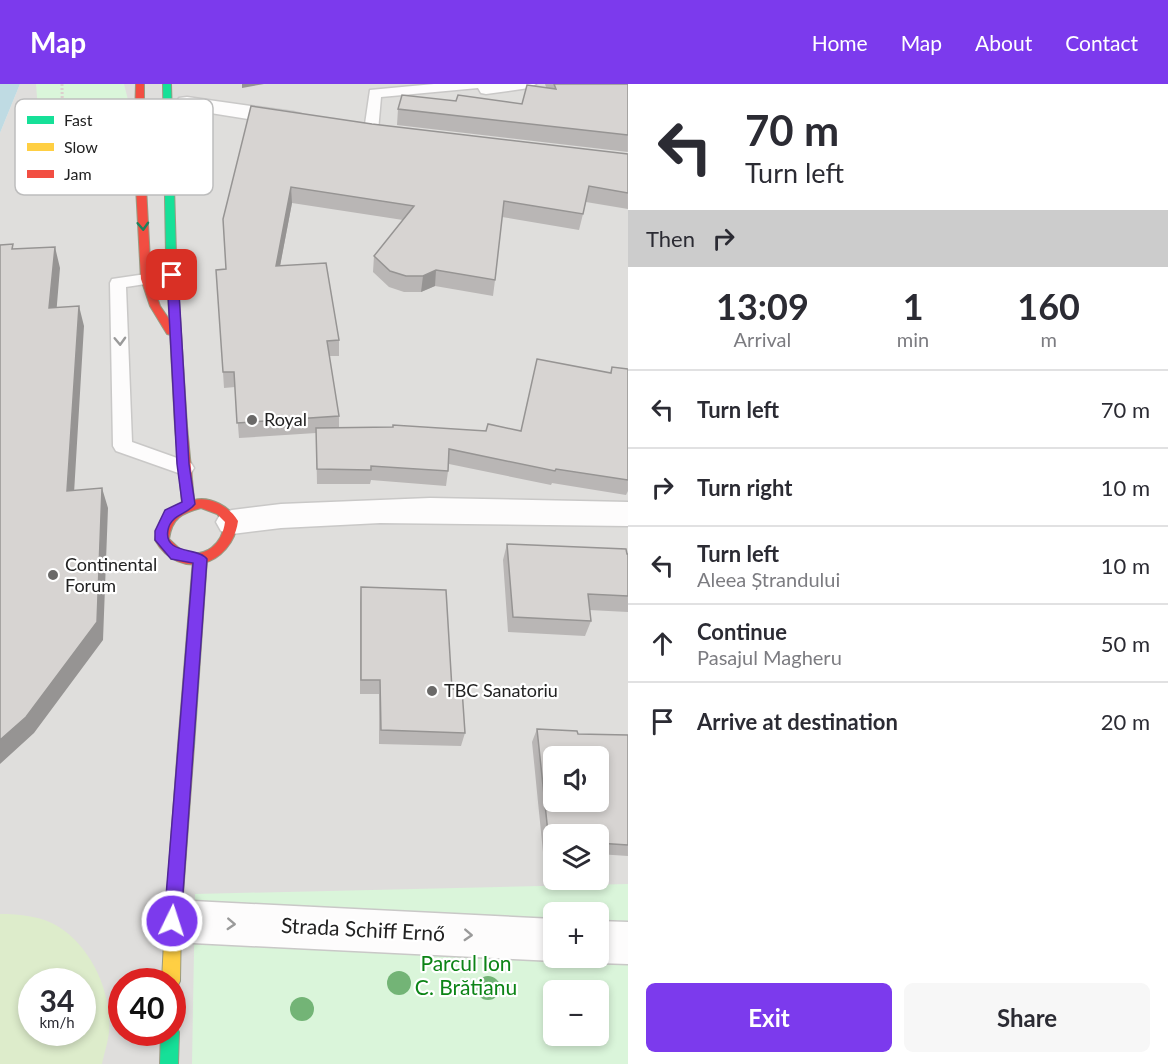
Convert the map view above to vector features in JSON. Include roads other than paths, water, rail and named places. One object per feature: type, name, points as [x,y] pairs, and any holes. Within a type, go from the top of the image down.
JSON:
[{"type":"street","points":[[140,84],[140,99]]},
{"type":"street","points":[[167,84],[167,99]]},
{"type":"street","points":[[213,105],[317,123]]},
{"type":"street","points":[[361,129],[394,134]]},
{"type":"street","points":[[141,195],[146,279],[155,306],[177,339]]},
{"type":"street","points":[[170,195],[184,468],[189,504]]},
{"type":"street","points":[[177,339],[185,325],[189,309]]},
{"type":"street","points":[[201,503],[220,508],[232,522],[233,532],[230,542],[223,550],[200,559],[176,555],[162,540],[161,531],[170,514],[189,504],[201,503]]},
{"type":"street","points":[[232,522],[276,516],[369,510],[628,514]]},
{"type":"street","points":[[171,968],[172,921],[200,559]]},
{"type":"street","name":"Strada Schiff Ernő","points":[[172,921],[543,938]]},
{"type":"street","points":[[609,942],[628,943]]},
{"type":"street","points":[[169,1064],[170,1046]]},
{"type":"lane","points":[[361,129],[375,93],[482,84],[486,90],[529,84]]},
{"type":"lane","points":[[146,279],[118,283],[123,447],[184,468]]},
{"type":"water","points":[[0,84],[20,84],[0,133]]},
{"type":"place","name":"Royal","points":[[252,420]]},
{"type":"place","name":"Continental Forum","points":[[53,575]]},
{"type":"place","name":"TBC Sanatoriu","points":[[432,691]]},
{"type":"park label","name":"Parcul Ion C. Brătianu","points":[[466,976]]}]
